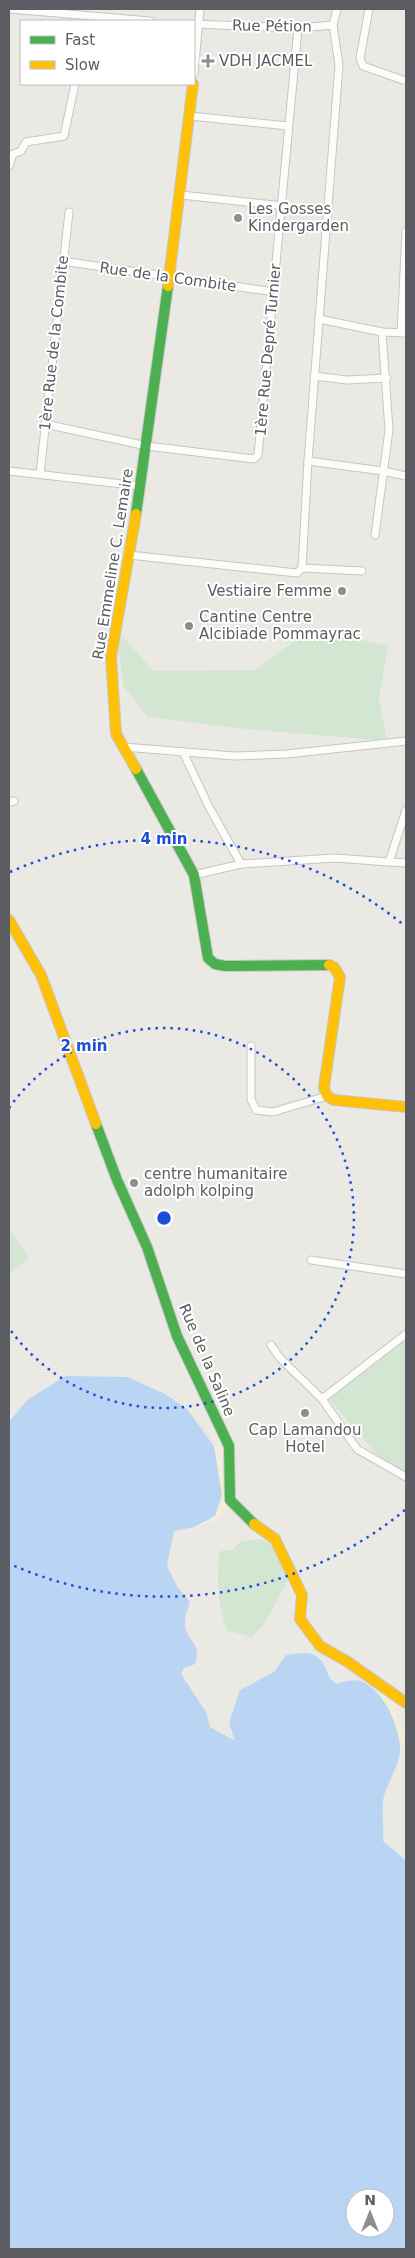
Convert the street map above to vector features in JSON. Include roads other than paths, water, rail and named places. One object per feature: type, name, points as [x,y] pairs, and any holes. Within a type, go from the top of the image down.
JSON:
[{"type":"street","points":[[10,9],[61,11],[89,19],[120,20]]},
{"type":"street","points":[[195,48],[196,24],[200,9]]},
{"type":"street","name":"Rue Pétion","points":[[196,24],[298,28],[333,25],[337,9]]},
{"type":"street","points":[[369,9],[360,58],[363,66],[403,80]]},
{"type":"street","points":[[129,555],[297,574],[302,568],[314,376],[339,65],[333,25]]},
{"type":"street","name":"1ère Rue Depré Turnier","points":[[45,424],[146,446],[254,459],[258,455],[298,28]]},
{"type":"street","points":[[9,166],[12,154],[21,151],[26,142],[64,136],[75,85]]},
{"type":"street","name":"Rue Emmeline C. Lemaire","points":[[193,85],[170,278],[146,446],[111,657],[116,734],[194,875],[208,958],[215,964],[225,966],[329,965],[334,967],[340,977],[324,1087],[327,1096]]},
{"type":"street","points":[[190,116],[288,126]]},
{"type":"street","points":[[180,195],[282,206]]},
{"type":"street","name":"1ère Rue de la Combite","points":[[40,474],[62,261],[69,212]]},
{"type":"street","points":[[319,318],[382,332],[403,333],[406,231]]},
{"type":"street","name":"Rue de la Combite","points":[[62,261],[274,292]]},
{"type":"street","points":[[375,535],[390,430],[382,332]]},
{"type":"street","points":[[314,376],[348,380],[387,378]]},
{"type":"street","points":[[308,461],[383,470],[406,476]]},
{"type":"street","points":[[9,471],[140,486]]},
{"type":"street","points":[[302,568],[362,571]]},
{"type":"street","points":[[124,747],[234,756],[287,754],[406,741]]},
{"type":"street","points":[[183,752],[209,808],[241,864]]},
{"type":"street","points":[[390,862],[406,810]]},
{"type":"street","points":[[194,875],[241,864],[335,858],[406,863]]},
{"type":"street","name":"Rue de la Saline","points":[[9,920],[41,975],[114,1173],[147,1247],[177,1336],[228,1446],[230,1500],[248,1520],[275,1539],[302,1595],[300,1619],[320,1646],[348,1662],[406,1703]]},
{"type":"street","points":[[251,1046],[251,1099],[256,1110],[273,1112],[327,1096],[334,1100],[406,1107]]},
{"type":"street","points":[[311,1260],[406,1274]]},
{"type":"street","points":[[322,1399],[406,1334]]},
{"type":"street","points":[[271,1345],[280,1358],[322,1399],[357,1449],[406,1477]]},
{"type":"water","points":[[66,1376],[127,1377],[165,1394],[187,1409],[214,1446],[222,1495],[215,1516],[194,1527],[174,1531],[167,1566],[178,1588],[190,1602],[185,1628],[197,1650],[195,1664],[184,1668],[181,1674],[206,1712],[210,1727],[235,1741],[229,1723],[240,1690],[274,1672],[286,1655],[300,1653],[315,1655],[320,1659],[330,1678],[336,1684],[356,1680],[371,1687],[378,1693],[389,1710],[397,1729],[400,1754],[384,1796],[383,1841],[406,1861],[406,2249],[9,2249],[9,1422],[27,1400]]},
{"type":"place","name":"VDH JACMEL","points":[[208,61]]},
{"type":"place","name":"Les Gosses Kindergarden","points":[[238,218]]},
{"type":"place","name":"Vestiaire Femme","points":[[342,591]]},
{"type":"place","name":"Cantine Centre Alcibiade Pommayrac","points":[[189,626]]},
{"type":"place","name":"centre humanitaire adolph kolping","points":[[134,1183]]},
{"type":"place","name":"Cap Lamandou Hotel","points":[[305,1413]]}]
